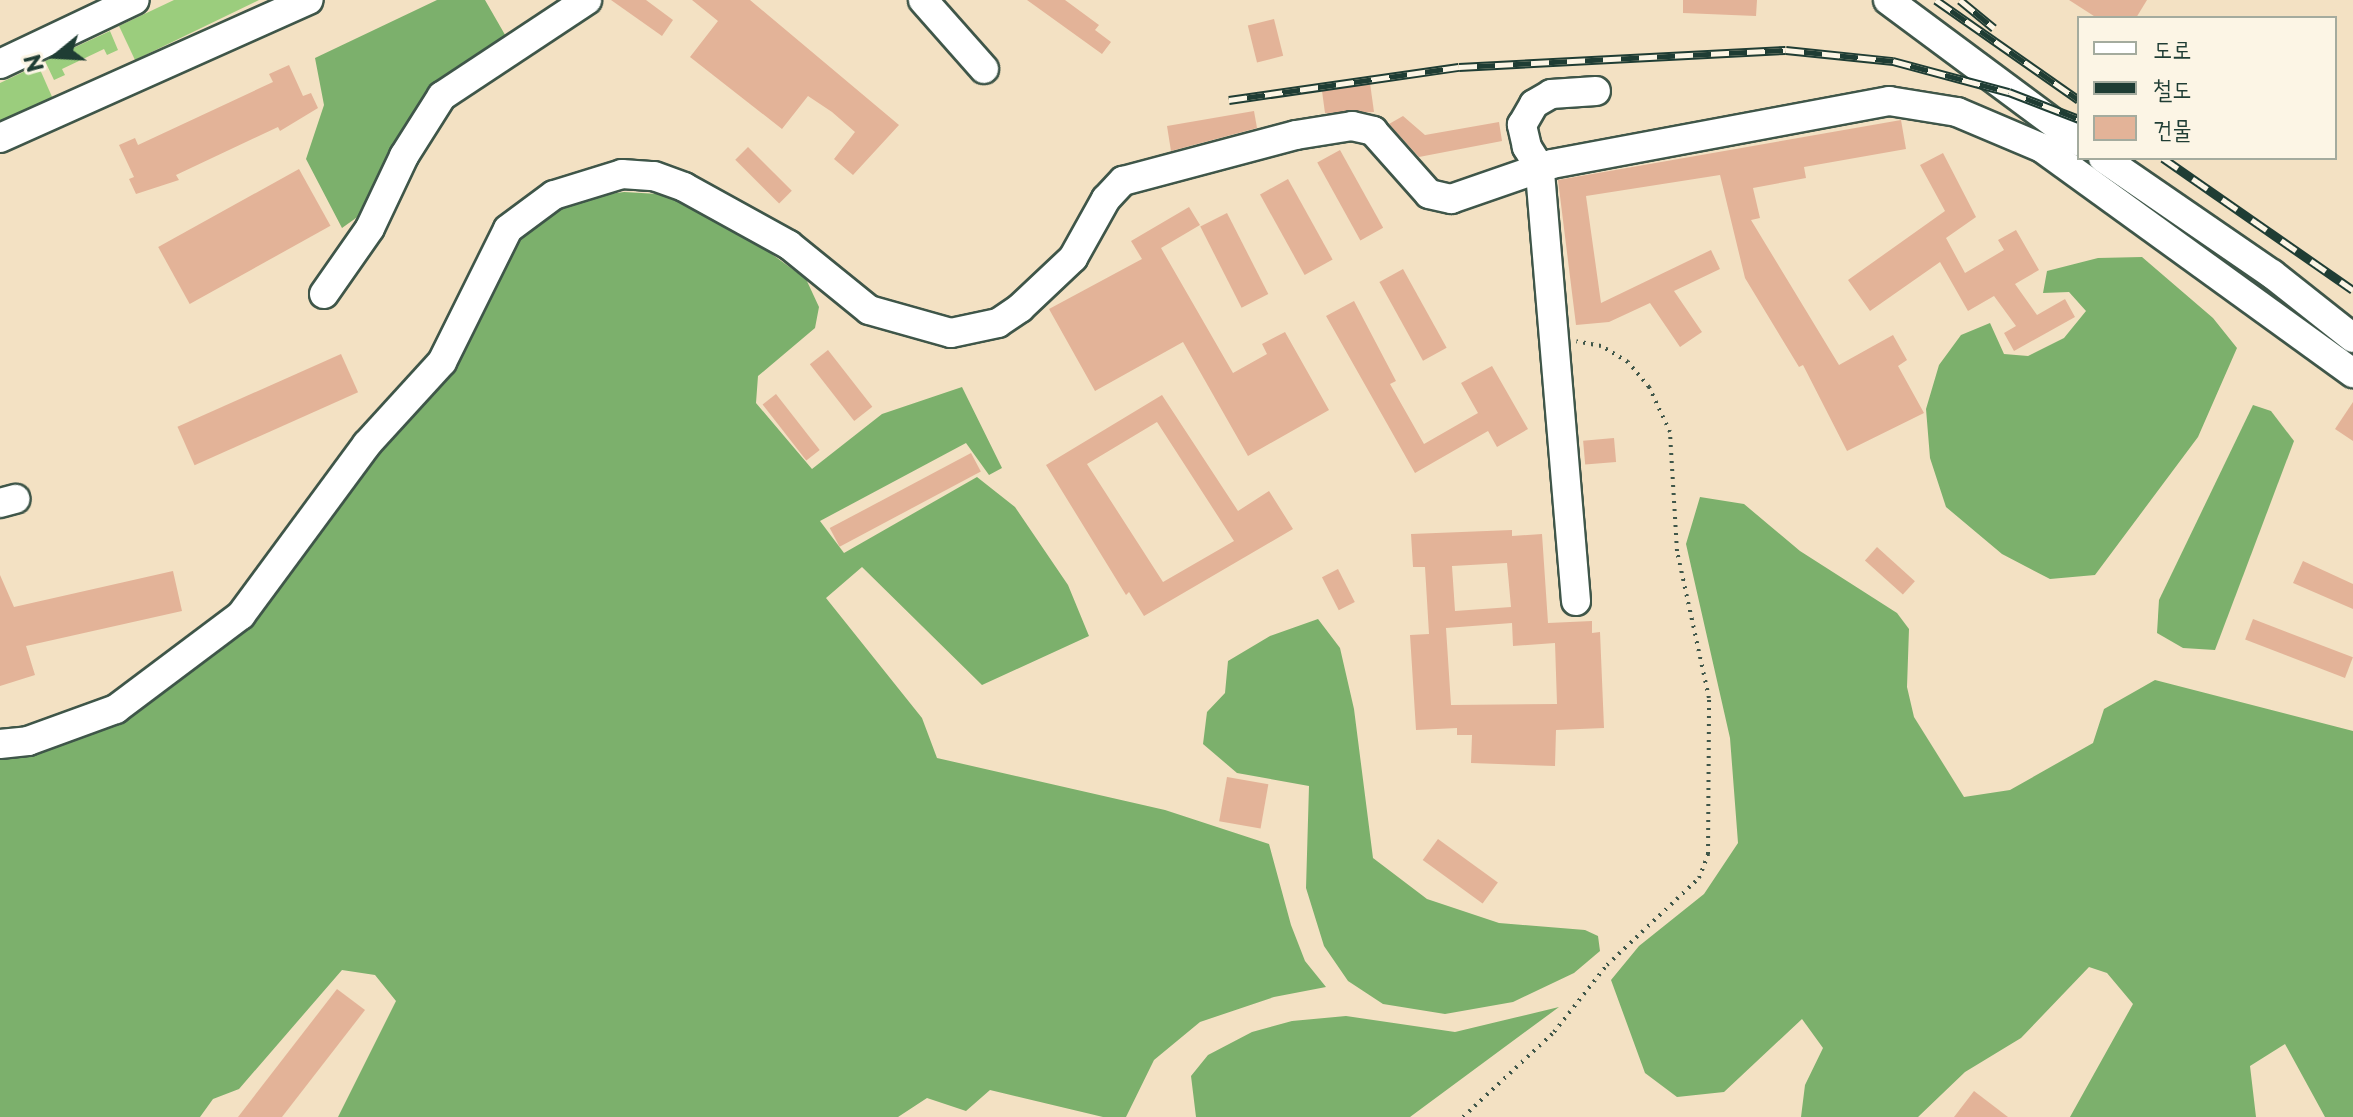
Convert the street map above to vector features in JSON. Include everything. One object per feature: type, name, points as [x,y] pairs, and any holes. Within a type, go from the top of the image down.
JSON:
[{"type":"street","points":[[0,64],[135,0]]},
{"type":"street","points":[[0,138],[309,0]]},
{"type":"street","points":[[324,294],[370,228],[404,156],[442,96],[587,0]]},
{"type":"street","points":[[923,0],[984,69]]},
{"type":"street","points":[[1888,0],[2077,141]]},
{"type":"street","points":[[1576,601],[1540,168],[1527,147],[1522,125],[1534,104],[1551,94],[1596,91]]},
{"type":"street","points":[[0,744],[28,741],[116,709],[241,615],[367,444],[442,362],[508,229],[527,211],[573,187],[622,174],[654,176],[684,187],[789,245],[869,310],[951,333],[998,323],[1020,308],[1073,258],[1106,199],[1123,181],[1169,166],[1352,126],[1373,131],[1429,194],[1451,199],[1540,168],[1889,101],[1957,112],[2042,148],[2353,373]]},
{"type":"street","points":[[2106,160],[2272,274],[2353,338]]},
{"type":"path","points":[[1463,1117],[1554,1032],[1607,965],[1699,878],[1711,829],[1709,698],[1677,551],[1670,432],[1649,387],[1628,362],[1601,346],[1554,336]]},
{"type":"green space","points":[[174,0],[259,0],[135,60],[119,26]]},
{"type":"green space","points":[[437,0],[485,0],[508,40],[433,85],[363,213],[342,228],[306,159],[324,105],[315,58]]},
{"type":"green space","points":[[110,31],[118,50],[107,55],[104,49],[62,69],[65,75],[54,80],[45,61]]},
{"type":"green space","points":[[38,65],[53,99],[0,124],[0,83]]},
{"type":"green space","points":[[624,192],[676,195],[729,223],[806,279],[819,307],[815,328],[758,376],[756,403],[812,469],[882,414],[962,387],[1002,468],[989,475],[966,443],[820,521],[844,553],[977,477],[1015,507],[1068,585],[1089,636],[982,685],[862,567],[826,598],[922,718],[937,758],[1165,810],[1269,844],[1291,925],[1305,961],[1326,987],[1274,997],[1200,1022],[1154,1060],[1126,1117],[1103,1117],[990,1090],[966,1111],[927,1098],[898,1117],[338,1117],[396,1001],[375,975],[342,970],[239,1089],[213,1099],[200,1117],[0,1117],[0,755],[152,696],[349,488],[444,377],[492,295],[513,243],[532,220],[572,199]]},
{"type":"green space","points":[[2142,257],[2213,318],[2237,348],[2198,437],[2095,575],[2050,579],[2002,554],[1946,507],[1930,458],[1926,409],[1939,365],[1961,335],[1990,323],[2004,354],[2028,356],[2064,338],[2086,311],[2069,292],[2043,293],[2047,271],[2098,258]]},
{"type":"green space","points":[[2253,405],[2271,411],[2294,441],[2215,650],[2183,648],[2157,633],[2159,600]]},
{"type":"green space","points":[[1700,497],[1744,504],[1800,551],[1897,613],[1909,629],[1907,687],[1914,717],[1964,797],[2010,790],[2093,743],[2104,709],[2155,680],[2353,731],[2353,1117],[2325,1117],[2285,1044],[2250,1066],[2256,1117],[2070,1117],[2133,1004],[2107,973],[2089,967],[2021,1038],[1965,1072],[1918,1117],[1801,1117],[1805,1085],[1823,1048],[1802,1019],[1724,1092],[1677,1097],[1645,1073],[1611,980],[1639,946],[1704,894],[1738,843],[1730,738],[1686,544]]},
{"type":"green space","points":[[1318,619],[1340,648],[1354,709],[1373,858],[1427,899],[1499,923],[1585,930],[1598,936],[1600,951],[1574,973],[1513,1002],[1445,1014],[1383,1004],[1348,981],[1324,946],[1306,888],[1309,786],[1237,773],[1203,744],[1207,712],[1225,693],[1228,661],[1270,636]]},
{"type":"green space","points":[[1559,1007],[1410,1117],[1196,1117],[1191,1076],[1208,1055],[1252,1032],[1292,1021],[1346,1016],[1455,1032]]},
{"type":"building","points":[[611,0],[646,0],[673,20],[662,36]]},
{"type":"building","points":[[692,0],[750,0],[899,125],[853,175],[834,159],[855,132],[832,112],[808,96],[782,129],[690,57],[718,21]]},
{"type":"building","points":[[1027,0],[1065,0],[1099,25],[1095,30],[1111,42],[1102,54]]},
{"type":"building","points":[[1683,0],[1757,0],[1756,16],[1683,13]]},
{"type":"building","points":[[2069,0],[2147,0],[2137,16],[2094,16]]},
{"type":"building","points":[[1274,19],[1283,56],[1257,62],[1248,26]]},
{"type":"building","points":[[289,65],[303,96],[311,93],[318,108],[280,131],[278,127],[176,175],[179,180],[136,194],[129,179],[134,177],[119,145],[135,138],[138,145],[273,82],[269,74]]},
{"type":"building","points":[[1370,83],[1374,112],[1325,113],[1322,91]]},
{"type":"building","points":[[1254,111],[1257,128],[1171,151],[1167,126]]},
{"type":"building","points":[[1403,116],[1425,135],[1499,122],[1502,141],[1419,157],[1389,124]]},
{"type":"building","points":[[1901,120],[1906,149],[1804,167],[1806,178],[1753,188],[1760,218],[1751,220],[1839,365],[1893,335],[1907,360],[1898,366],[1924,413],[1847,451],[1803,365],[1799,367],[1745,278],[1720,175],[1586,196],[1601,303],[1711,250],[1720,269],[1674,291],[1702,332],[1680,347],[1650,303],[1609,322],[1576,325],[1558,180]]},
{"type":"building","points":[[748,147],[792,191],[779,204],[735,160]]},
{"type":"building","points":[[1340,150],[1383,228],[1360,240],[1317,163]]},
{"type":"building","points":[[1943,153],[1976,217],[1946,238],[1965,273],[2004,250],[1998,240],[2016,230],[2039,270],[2015,284],[2037,315],[2065,299],[2075,317],[2014,351],[2004,333],[2016,326],[1994,296],[1968,311],[1940,262],[1870,311],[1848,280],[1945,211],[1920,165]]},
{"type":"building","points":[[299,169],[331,226],[190,304],[158,247]]},
{"type":"building","points":[[1288,179],[1333,259],[1305,275],[1260,195]]},
{"type":"building","points":[[1189,207],[1200,225],[1161,248],[1233,373],[1267,354],[1262,344],[1285,332],[1329,410],[1248,456],[1183,342],[1095,391],[1049,309],[1142,259],[1131,241]]},
{"type":"building","points":[[1227,213],[1268,294],[1242,308],[1200,227]]},
{"type":"building","points":[[1403,269],[1447,348],[1423,361],[1379,282]]},
{"type":"building","points":[[1354,301],[1396,381],[1390,384],[1424,444],[1478,413],[1461,383],[1492,366],[1528,429],[1497,447],[1488,431],[1415,473],[1326,316]]},
{"type":"building","points":[[828,350],[872,407],[854,421],[810,364]]},
{"type":"building","points":[[341,354],[358,392],[195,465],[177,427]]},
{"type":"building","points":[[776,394],[820,450],[806,460],[763,404]]},
{"type":"building","points":[[1162,395],[1238,511],[1269,491],[1293,529],[1144,616],[1129,592],[1126,595],[1046,465]],"holes":[[[1157,422],[1234,541],[1163,582],[1087,464]]]},
{"type":"building","points":[[2353,402],[2353,441],[2335,429]]},
{"type":"building","points":[[1614,438],[1616,462],[1585,465],[1583,441]]},
{"type":"building","points":[[971,453],[981,472],[840,547],[830,528]]},
{"type":"building","points":[[1512,530],[1512,536],[1542,534],[1548,623],[1592,621],[1592,633],[1600,632],[1604,728],[1556,730],[1555,766],[1471,763],[1472,735],[1457,735],[1457,728],[1416,730],[1410,635],[1429,634],[1425,567],[1413,567],[1411,534]],"holes":[[[1507,563],[1511,607],[1455,611],[1452,566]],[[1512,623],[1513,646],[1555,643],[1557,704],[1451,705],[1446,628]]]},
{"type":"building","points":[[1877,547],[1915,581],[1903,595],[1865,560]]},
{"type":"building","points":[[2303,561],[2353,584],[2353,609],[2293,583]]},
{"type":"building","points":[[1338,569],[1355,602],[1339,610],[1322,577]]},
{"type":"building","points":[[173,571],[182,611],[26,646],[35,675],[0,686],[0,575],[14,607]]},
{"type":"building","points":[[2253,619],[2353,657],[2345,678],[2245,640]]},
{"type":"building","points":[[1227,777],[1268,784],[1261,829],[1219,821]]},
{"type":"building","points":[[1438,839],[1498,882],[1483,904],[1423,860]]},
{"type":"building","points":[[337,989],[365,1010],[282,1117],[238,1117]]},
{"type":"building","points":[[1974,1091],[2008,1117],[1954,1117]]},
{"type":"railway","points":[[1936,0],[2077,99]]},
{"type":"railway","points":[[1960,0],[1994,28]]},
{"type":"railway","points":[[1229,100],[1459,67],[1786,50],[1893,61],[2009,92],[2077,118]]},
{"type":"railway","points":[[2166,160],[2353,290]]}]
